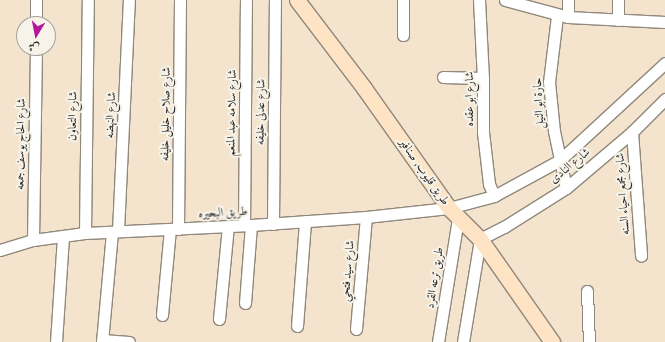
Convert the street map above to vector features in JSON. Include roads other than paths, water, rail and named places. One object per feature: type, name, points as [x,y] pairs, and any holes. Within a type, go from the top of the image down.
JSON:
[{"type":"street","points":[[36,0],[36,16]]},
{"type":"street","name":"شارع التعاون","points":[[85,233],[88,0]]},
{"type":"street","name":"شارع النهضه","points":[[102,341],[115,231],[129,0]]},
{"type":"street","name":"شارع صلاح خليل خليفه","points":[[162,315],[174,229],[180,0]]},
{"type":"street","name":"شارع سلامه عبد المنعم","points":[[245,303],[248,225],[246,0]]},
{"type":"street","name":"شارع عدلى خليفه","points":[[273,224],[275,0]]},
{"type":"street","name":"طريق قليوب, صنافير","points":[[297,0],[364,88],[454,213],[480,239],[552,342]]},
{"type":"street","points":[[403,0],[403,35]]},
{"type":"street","name":"شارع ابو عقده","points":[[479,0],[483,78],[483,132],[489,184],[494,196]]},
{"type":"street","points":[[505,0],[562,17],[665,22]]},
{"type":"street","name":"حارة ابو النيل","points":[[566,188],[554,132],[549,82],[562,17],[568,0]]},
{"type":"street","points":[[618,0],[618,20]]},
{"type":"street","name":"شارع الحاج يوسف جمعه","points":[[33,240],[36,56]]},
{"type":"street","name":"طريق البحيره","points":[[0,250],[33,240],[85,233],[454,213],[494,196],[560,160],[665,63]]},
{"type":"street","points":[[443,77],[483,78]]},
{"type":"street","name":"شارع النادى","points":[[480,239],[504,227],[566,188],[632,132],[665,99]]},
{"type":"street","name":"شارع مجمع احياء السنه","points":[[632,132],[641,256]]},
{"type":"street","name":"طريق ترعه القرد","points":[[438,342],[454,213]]},
{"type":"street","name":"شارع سيد فتحي","points":[[356,329],[366,217]]},
{"type":"street","points":[[297,326],[305,221]]},
{"type":"street","points":[[219,319],[228,226]]},
{"type":"street","points":[[56,342],[63,236]]},
{"type":"street","points":[[463,342],[480,239]]},
{"type":"street","points":[[587,291],[589,342]]},
{"type":"street","points":[[102,341],[129,342]]}]
